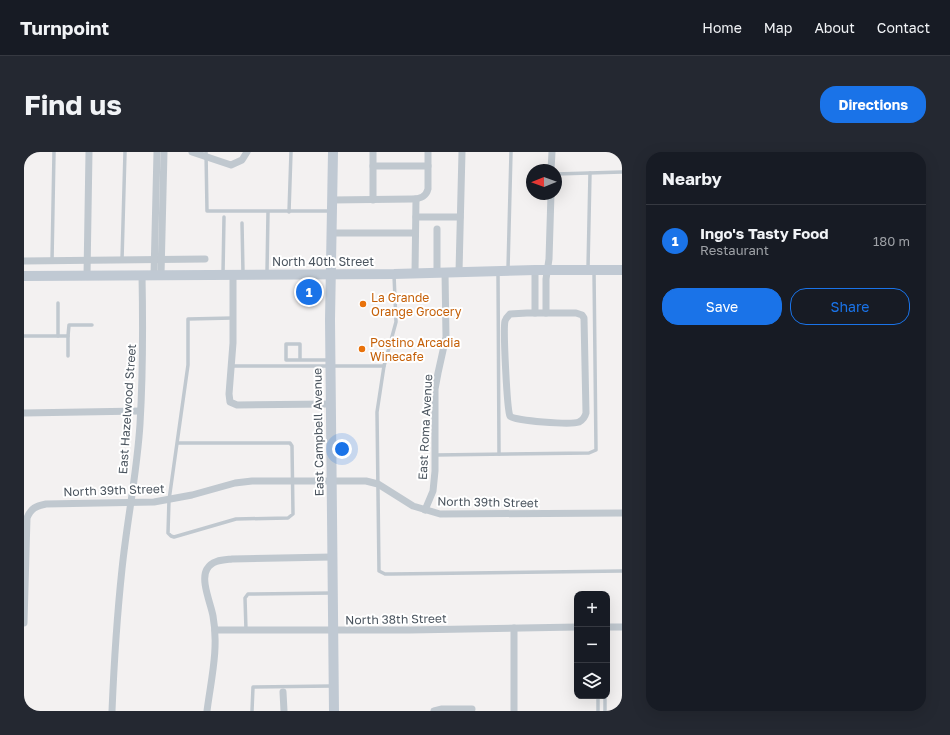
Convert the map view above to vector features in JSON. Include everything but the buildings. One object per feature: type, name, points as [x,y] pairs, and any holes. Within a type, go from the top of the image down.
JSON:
[{"type":"street","points":[[87,276],[89,152]]},
{"type":"street","points":[[157,152],[159,195],[158,275]]},
{"type":"street","points":[[159,195],[164,152]]},
{"type":"street","points":[[192,152],[206,154],[231,165],[242,160],[248,152]]},
{"type":"street","name":"East Campbell Avenue","points":[[333,152],[330,274],[330,404],[334,711]]},
{"type":"street","points":[[373,152],[373,200]]},
{"type":"street","points":[[332,200],[422,198],[427,193],[428,152]]},
{"type":"street","points":[[459,272],[462,152]]},
{"type":"street","points":[[551,164],[552,152]]},
{"type":"street","points":[[373,166],[428,166]]},
{"type":"street","points":[[415,273],[416,199]]},
{"type":"street","points":[[546,313],[551,200]]},
{"type":"street","points":[[416,217],[460,217]]},
{"type":"street","name":"East Roma Avenue","points":[[425,510],[433,492],[436,389],[446,337],[437,229]]},
{"type":"street","points":[[331,233],[415,233]]},
{"type":"street","points":[[24,261],[205,259]]},
{"type":"street","name":"North 40th Street","points":[[24,276],[394,274],[503,270],[622,270]]},
{"type":"street","points":[[535,313],[536,270]]},
{"type":"street","points":[[233,275],[230,402],[237,405],[330,404]]},
{"type":"street","name":"East Hazelwood Street","points":[[112,711],[115,643],[122,568],[137,456],[143,361],[142,276]]},
{"type":"street","points":[[535,288],[546,288]]},
{"type":"street","points":[[546,313],[576,313],[582,315],[584,320],[586,413],[584,418],[578,422],[550,423],[522,420],[513,418],[510,415],[508,408],[506,376],[505,322],[510,314],[546,313]]},
{"type":"street","points":[[24,413],[140,411]]},
{"type":"street","name":"North 39th Street","points":[[24,624],[27,518],[30,511],[37,506],[46,504],[154,502],[192,495],[235,483],[292,480],[331,480],[366,481],[378,484],[414,506],[440,514],[622,513]]},
{"type":"street","points":[[207,711],[214,655],[215,630],[206,586],[205,576],[207,568],[216,561],[232,559],[332,557]]},
{"type":"street","name":"North 38th Street","points":[[215,630],[333,631],[574,627]]},
{"type":"street","points":[[610,627],[622,627]]},
{"type":"street","points":[[514,628],[514,711]]},
{"type":"street","points":[[283,692],[284,711]]},
{"type":"street","points":[[434,711],[442,709],[472,709]]},
{"type":"lane","points":[[52,261],[54,152]]},
{"type":"lane","points":[[122,260],[124,152]]},
{"type":"lane","points":[[289,212],[291,152]]},
{"type":"lane","points":[[499,454],[503,270],[511,152]]},
{"type":"lane","points":[[206,154],[207,211],[331,211]]},
{"type":"lane","points":[[562,174],[622,172]]},
{"type":"lane","points":[[435,455],[589,453],[596,450],[590,173]]},
{"type":"lane","points":[[267,274],[268,212]]},
{"type":"lane","points":[[224,217],[233,275]]},
{"type":"lane","points":[[233,275],[242,223]]},
{"type":"lane","points":[[394,274],[396,322],[384,366],[377,412],[379,571],[385,574],[622,571]]},
{"type":"lane","points":[[58,303],[58,336]]},
{"type":"lane","points":[[178,443],[290,443],[292,446],[294,514],[288,518],[236,519],[174,537],[168,533],[169,500],[188,365],[188,319],[233,318]]},
{"type":"lane","points":[[68,356],[69,325],[92,325]]},
{"type":"lane","points":[[24,336],[68,336]]},
{"type":"lane","points":[[300,360],[300,344],[286,344],[286,360],[384,366]]},
{"type":"lane","points":[[232,366],[330,363]]},
{"type":"lane","points":[[246,630],[245,598],[248,594],[333,593]]},
{"type":"lane","points":[[252,711],[253,687],[334,686]]},
{"type":"lane","points":[[598,699],[598,711]]},
{"type":"lane","points":[[605,699],[605,711]]},
{"type":"place","name":"Ingo's Tasty Food","points":[[309,292]]},
{"type":"place","name":"La Grande Orange Grocery","points":[[363,304]]},
{"type":"place","name":"Postino Arcadia Winecafe","points":[[362,349]]}]
